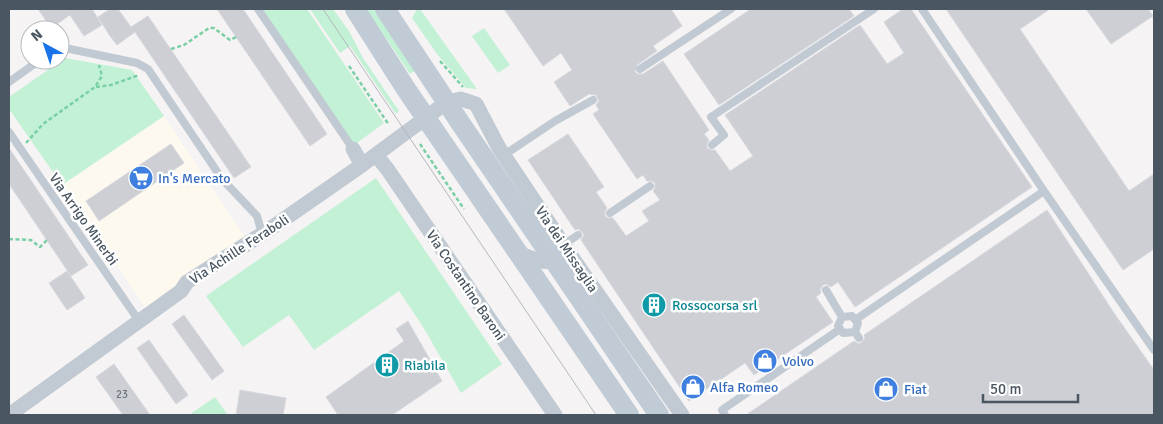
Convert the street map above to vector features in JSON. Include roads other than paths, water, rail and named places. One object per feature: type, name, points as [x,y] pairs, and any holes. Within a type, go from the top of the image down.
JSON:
[{"type":"main road","points":[[355,9],[406,89],[629,415]]},
{"type":"main road","name":"Via dei Missaglia","points":[[385,9],[447,102],[562,253],[659,415]]},
{"type":"street","name":"Via dei Missaglia","points":[[447,102],[461,99],[476,104],[492,137],[562,253],[682,415]]},
{"type":"street","name":"Via Achille Feraboli","points":[[9,415],[181,291],[187,282],[262,234],[362,165],[447,102]]},
{"type":"street","points":[[352,149],[362,165]]},
{"type":"street","name":"Via Costantino Baroni","points":[[376,155],[394,178],[555,415]]},
{"type":"street","name":"Via dei Missaglia","points":[[520,254],[541,261],[562,253]]},
{"type":"lane","points":[[258,9],[352,149]]},
{"type":"lane","points":[[640,69],[731,9]]},
{"type":"lane","points":[[712,145],[724,135],[711,117],[874,9]]},
{"type":"lane","points":[[922,9],[1044,191],[1154,350]]},
{"type":"lane","points":[[70,49],[137,63],[148,69],[222,179],[257,216],[262,234]]},
{"type":"lane","points":[[9,82],[26,70]]},
{"type":"lane","points":[[504,155],[555,121],[593,100]]},
{"type":"lane","name":"Via Arrigo Minerbi","points":[[9,132],[139,320]]},
{"type":"lane","points":[[610,213],[650,186]]},
{"type":"lane","points":[[855,320],[1044,191]]},
{"type":"lane","points":[[562,253],[578,235]]},
{"type":"lane","points":[[826,290],[842,317]]},
{"type":"lane","points":[[852,316],[858,323],[857,335],[843,333],[838,326],[842,317],[852,316]]},
{"type":"lane","points":[[725,415],[722,410],[840,329]]},
{"type":"tram line","points":[[323,9],[596,415]]},
{"type":"place","name":"In's Mercato","points":[[141,178]]},
{"type":"place","name":"Rossocorsa srl","points":[[654,305]]},
{"type":"place","name":"Volvo","points":[[765,361]]},
{"type":"place","name":"Riabila","points":[[387,365]]},
{"type":"place","name":"Alfa Romeo","points":[[693,387]]},
{"type":"place","name":"Fiat","points":[[886,389]]}]
